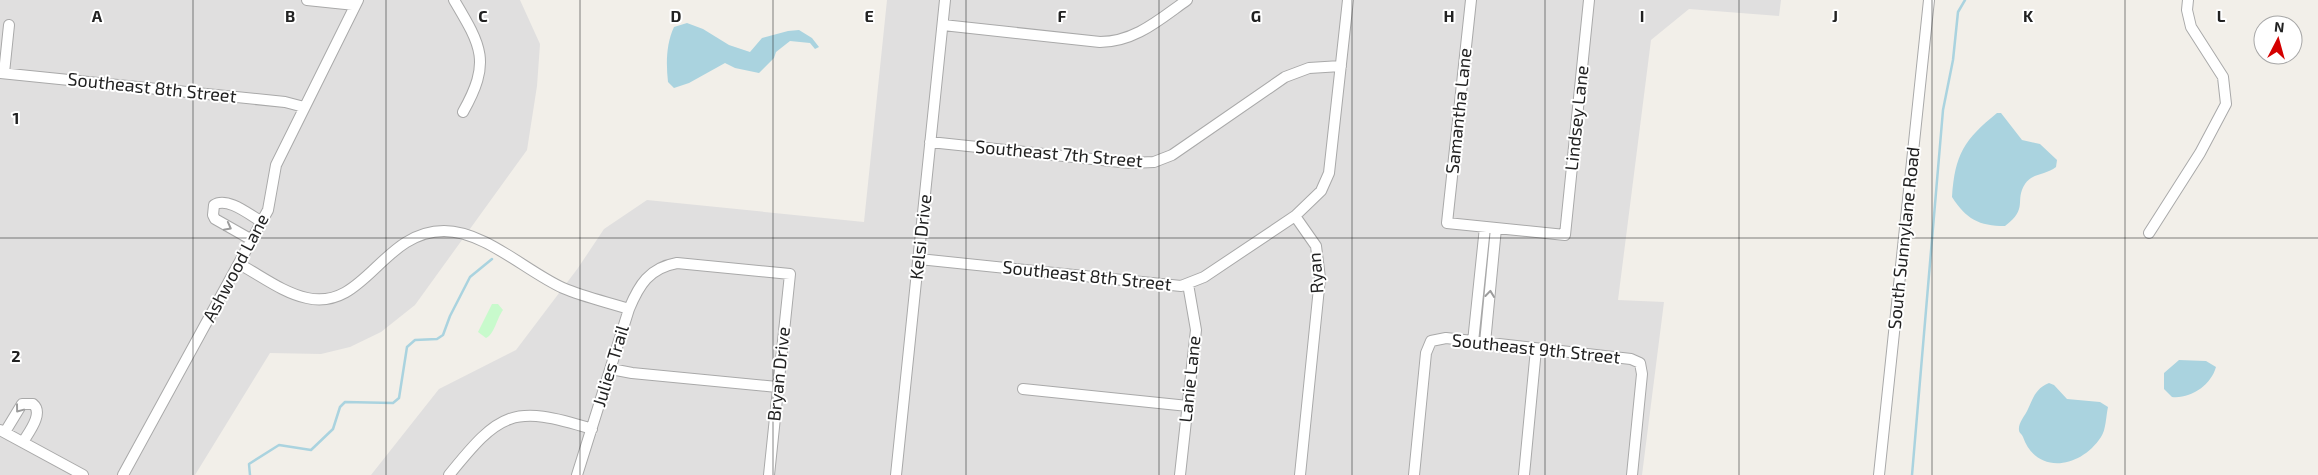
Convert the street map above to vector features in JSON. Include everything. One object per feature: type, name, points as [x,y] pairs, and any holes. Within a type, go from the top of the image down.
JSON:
[{"type":"street","points":[[307,0],[356,3]]},
{"type":"street","points":[[454,0],[478,47],[482,63],[479,79],[463,112]]},
{"type":"street","name":"Kelsi Drive","points":[[896,475],[946,0]]},
{"type":"street","points":[[943,26],[1100,42],[1117,41],[1139,33],[1187,0]]},
{"type":"street","points":[[1295,216],[1321,191],[1329,174],[1348,0]]},
{"type":"street","name":"Samantha Lane","points":[[1471,0],[1447,223],[1491,227]]},
{"type":"street","name":"Lindsey Lane","points":[[1491,227],[1565,235],[1589,0]]},
{"type":"street","name":"South Sunnylane Road","points":[[1879,475],[1929,0]]},
{"type":"street","points":[[2148,233],[2204,146],[2226,104],[2223,77],[2191,27],[2187,10],[2188,0]]},
{"type":"street","name":"Ashwood Lane","points":[[123,475],[262,222],[270,204],[276,165],[356,3]]},
{"type":"street","points":[[2,73],[9,25]]},
{"type":"street","name":"Southeast 7th Street","points":[[930,142],[1114,162],[1154,162],[1172,155],[1284,77],[1319,66],[1341,66]]},
{"type":"street","name":"Southeast 8th Street","points":[[2,73],[286,102],[304,107]]},
{"type":"street","points":[[252,240],[215,219],[212,215],[214,205],[218,202],[227,203],[262,222]]},
{"type":"street","name":"Southeast 8th Street","points":[[918,259],[1166,285],[1188,284],[1204,277],[1295,216]]},
{"type":"street","name":"Ryan","points":[[1295,216],[1316,246],[1320,278],[1300,475]]},
{"type":"street","points":[[1473,342],[1491,227]]},
{"type":"street","points":[[1485,343],[1491,227]]},
{"type":"street","points":[[239,264],[296,295],[325,299],[350,291],[391,252],[406,241],[428,233],[453,232],[472,237],[565,289],[629,309]]},
{"type":"street","name":"Julies Trail","points":[[578,475],[629,309],[640,283],[660,268],[685,264],[790,274]]},
{"type":"street","name":"Bryan Drive","points":[[769,475],[790,274]]},
{"type":"street","name":"Lanie Lane","points":[[1180,475],[1196,330],[1188,284]]},
{"type":"street","name":"Southeast 9th Street","points":[[1414,475],[1426,353],[1431,341],[1446,338],[1632,359],[1640,363],[1642,374],[1632,475]]},
{"type":"street","points":[[1524,475],[1536,349]]},
{"type":"street","points":[[610,369],[632,373],[777,387]]},
{"type":"street","points":[[1023,389],[1188,406]]},
{"type":"street","points":[[23,442],[38,414],[36,406],[32,404],[22,404],[2,431],[83,475]]},
{"type":"street","points":[[449,475],[486,432],[514,418],[544,415],[592,429]]},
{"type":"shaded area","points":[[0,0],[520,0],[540,44],[537,86],[527,150],[415,305],[381,332],[350,347],[321,354],[270,353],[195,475],[0,475]]},
{"type":"shaded area","points":[[887,0],[1781,0],[1779,16],[1689,9],[1651,40],[1618,300],[1664,302],[1642,475],[371,475],[439,389],[516,350],[578,268],[604,229],[647,200],[864,222]]},
{"type":"green space","points":[[492,304],[498,304],[503,310],[491,333],[486,338],[478,332]]},
{"type":"water","points":[[687,23],[703,29],[729,45],[750,52],[762,38],[799,30],[812,38],[819,47],[815,49],[810,43],[790,41],[776,52],[774,58],[759,73],[735,68],[725,63],[689,83],[674,88],[668,82],[669,40],[674,27]]},
{"type":"water","points":[[1997,113],[2001,113],[2022,140],[2040,144],[2057,160],[2056,167],[2028,180],[2022,190],[2017,214],[2005,226],[1988,225],[1974,220],[1957,205],[1952,197],[1953,182],[1963,149],[1976,131]]},
{"type":"water","points":[[2179,360],[2206,361],[2216,367],[2210,380],[2205,385],[2186,396],[2172,397],[2164,389],[2164,373]]},
{"type":"water","points":[[2049,383],[2054,385],[2067,399],[2100,402],[2108,407],[2105,427],[2101,437],[2082,456],[2071,461],[2048,462],[2038,458],[2029,449],[2019,431],[2021,422],[2036,394]]},
{"type":"waterway","points":[[1912,475],[1943,110],[1953,60],[1958,12],[1965,0]]},
{"type":"waterway","points":[[250,475],[249,464],[279,445],[311,450],[333,429],[340,407],[345,402],[393,403],[399,398],[407,347],[415,340],[437,339],[443,335],[450,316],[470,277],[492,259]]}]
